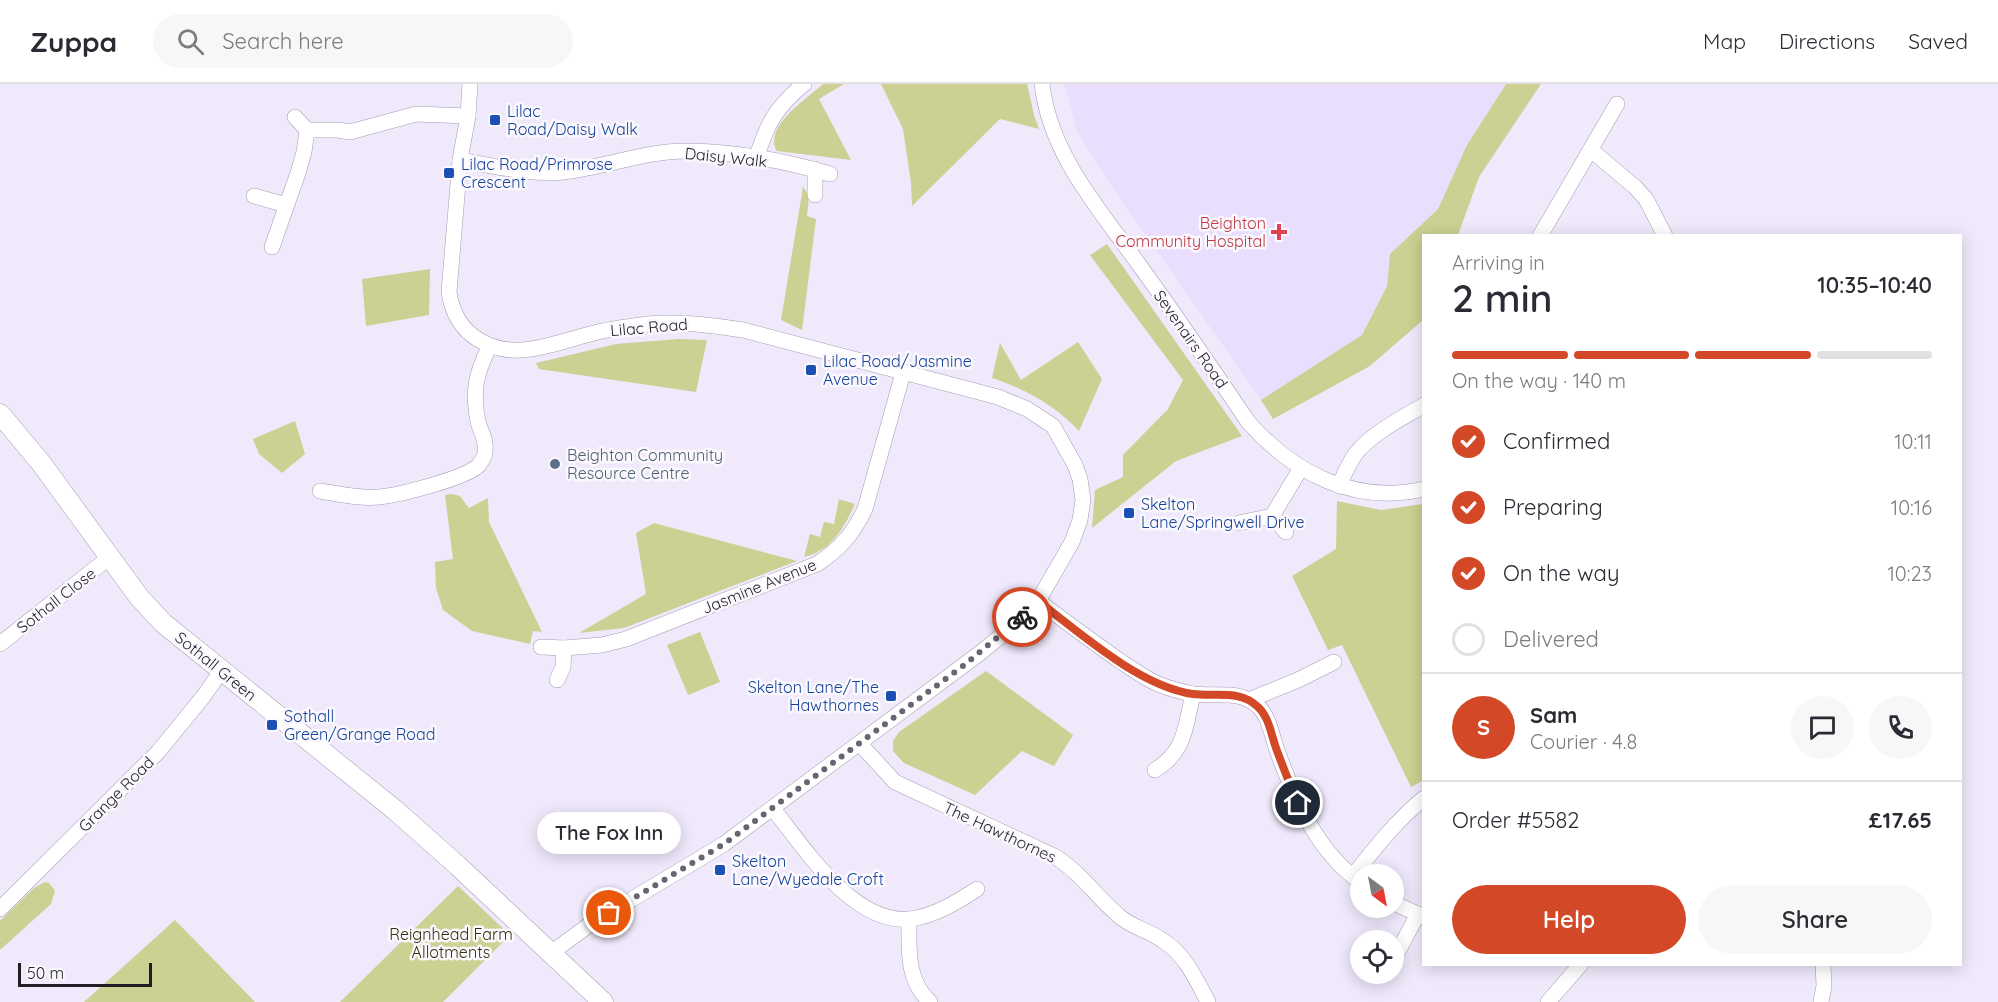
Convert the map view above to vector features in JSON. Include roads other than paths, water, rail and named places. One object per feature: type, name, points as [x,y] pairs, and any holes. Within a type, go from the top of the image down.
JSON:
[{"type":"street","points":[[320,491],[355,497],[378,497],[404,493],[466,473],[479,465],[485,454],[485,441],[478,423],[475,398],[477,371],[489,347],[471,336],[452,311],[449,292],[460,160],[468,116],[470,84]]},
{"type":"street","points":[[756,159],[765,132],[776,110],[804,84]]},
{"type":"street","name":"Sevenairs Road","points":[[1042,84],[1048,116],[1059,144],[1080,184],[1141,266],[1250,423],[1280,454],[1301,468],[1339,486],[1368,493],[1413,492],[1422,490]]},
{"type":"street","points":[[1541,234],[1617,104]]},
{"type":"street","points":[[295,117],[307,130],[350,132],[417,114],[468,116]]},
{"type":"street","points":[[272,247],[304,152],[307,130]]},
{"type":"street","points":[[1591,150],[1646,199],[1664,234]]},
{"type":"street","name":"Daisy Walk","points":[[460,160],[510,169],[562,172],[604,166],[649,155],[689,151],[756,159],[822,172],[815,195]]},
{"type":"street","points":[[254,196],[286,205]]},
{"type":"street","name":"Lilac Road","points":[[489,347],[506,351],[527,350],[599,332],[646,324],[690,323],[743,330],[998,397],[1041,417],[1053,426],[1080,479],[1083,500],[1080,520],[1072,542],[1038,601]]},
{"type":"street","name":"Jasmine Avenue","points":[[541,647],[602,645],[626,639],[818,564],[835,553],[855,529],[865,509],[903,373]]},
{"type":"street","points":[[1339,486],[1357,452],[1384,430],[1422,406]]},
{"type":"street","name":"Sothall Green","points":[[0,414],[41,463],[139,597],[157,616],[458,865],[603,1002]]},
{"type":"street","points":[[1239,523],[1272,516],[1301,468]]},
{"type":"street","points":[[1272,516],[1286,532]]},
{"type":"street","name":"Sothall Close","points":[[0,644],[111,556]]},
{"type":"street","points":[[552,953],[589,926],[724,844],[980,653],[1012,627],[1038,601],[1095,644],[1159,684],[1193,694],[1238,695],[1249,700],[1265,715],[1298,803],[1315,834],[1332,859],[1350,873]]},
{"type":"street","points":[[558,680],[563,668],[564,648]]},
{"type":"street","points":[[1249,700],[1334,662]]},
{"type":"street","name":"Grange Road","points":[[0,909],[158,752],[222,670]]},
{"type":"street","points":[[1155,770],[1164,764],[1180,745],[1193,694]]},
{"type":"street","name":"The Hawthornes","points":[[860,744],[895,782],[1054,856],[1066,864],[1119,917],[1162,939],[1179,953],[1208,1002]]},
{"type":"street","points":[[1368,864],[1397,822],[1422,800]]},
{"type":"street","points":[[772,808],[844,893],[865,909],[884,916],[909,919],[936,912],[977,889]]},
{"type":"street","points":[[1404,908],[1421,916],[1404,943]]},
{"type":"street","points":[[909,919],[909,953],[912,975],[921,993],[930,1002]]},
{"type":"street","points":[[1548,1002],[1579,966]]},
{"type":"street","points":[[1821,1002],[1824,986],[1823,966]]},
{"type":"place","name":"Lilac Road/Daisy Walk","points":[[495,120]]},
{"type":"place","name":"Lilac Road/Primrose Crescent","points":[[449,173]]},
{"type":"place","name":"Beighton Community Hospital","points":[[1279,232]]},
{"type":"place","name":"Lilac Road/Jasmine Avenue","points":[[811,370]]},
{"type":"place","name":"Beighton Community Resource Centre","points":[[555,464]]},
{"type":"place","name":"Skelton Lane/Springwell Drive","points":[[1129,513]]},
{"type":"place","name":"Skelton Lane/The Hawthornes","points":[[891,696]]},
{"type":"place","name":"Sothall Green/Grange Road","points":[[272,725]]},
{"type":"place","name":"Skelton Lane/Wyedale Croft","points":[[720,870]]},
{"type":"place","name":"The Fox Inn","points":[[609,913]]},
{"type":"park label","name":"Reignhead Farm Allotments","points":[[451,943]]}]
